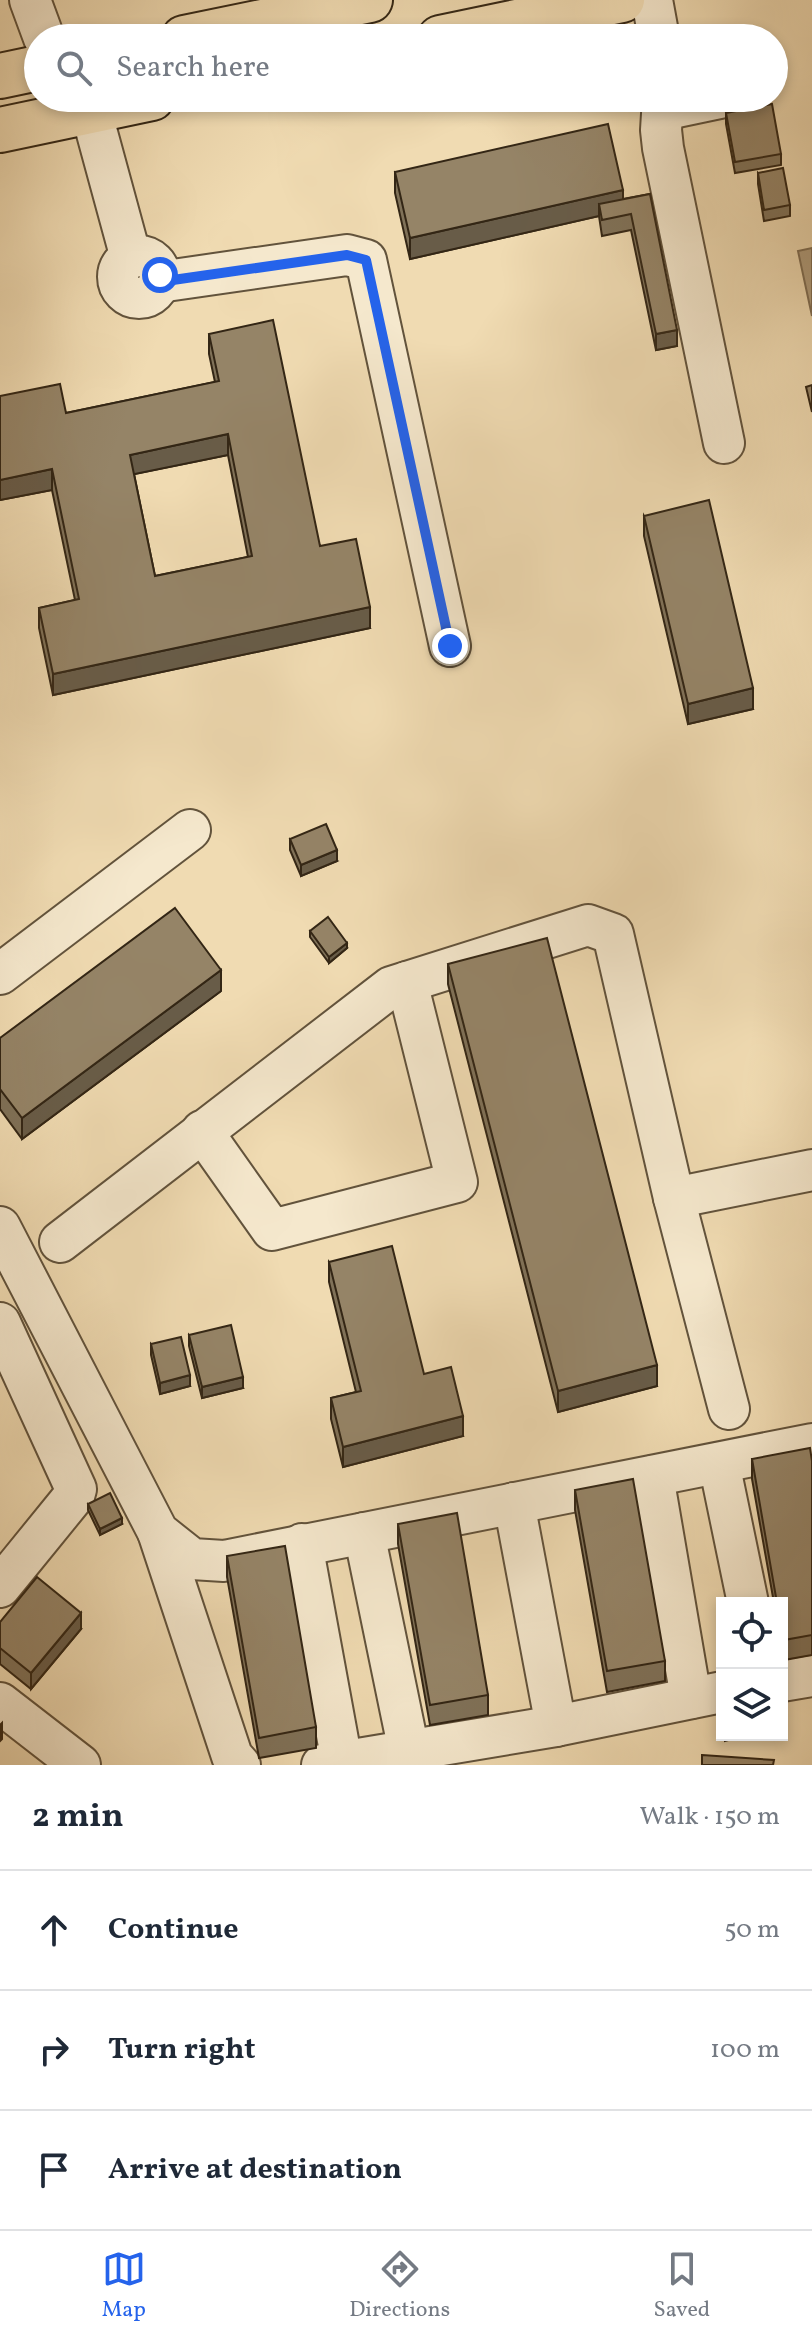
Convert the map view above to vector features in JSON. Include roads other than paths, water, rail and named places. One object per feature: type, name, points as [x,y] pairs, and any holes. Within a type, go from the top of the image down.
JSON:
[{"type":"main road","points":[[253,24],[370,0]]},
{"type":"main road","points":[[507,24],[622,0]]},
{"type":"main road","points":[[0,76],[24,71]]},
{"type":"main road","points":[[0,130],[86,112]]},
{"type":"street","points":[[30,0],[39,24]]},
{"type":"street","points":[[652,0],[656,24]]},
{"type":"street","points":[[91,112],[145,270],[347,255],[366,260],[450,646]]},
{"type":"street","points":[[662,112],[663,148],[724,443]]},
{"type":"street","points":[[0,974],[190,830]]},
{"type":"street","points":[[60,1242],[391,987],[588,925],[613,934],[674,1198],[729,1409]]},
{"type":"street","points":[[202,1131],[272,1230],[457,1182],[407,982]]},
{"type":"street","points":[[674,1198],[812,1170]]},
{"type":"street","points":[[0,1227],[158,1532],[232,1756],[240,1765]]},
{"type":"street","points":[[0,1587],[74,1496],[76,1489],[4,1343]]},
{"type":"street","points":[[158,1532],[192,1559],[224,1561],[812,1444]]},
{"type":"street","points":[[719,1463],[747,1597]]},
{"type":"street","points":[[302,1544],[332,1763],[556,1726],[706,1695],[653,1476]]},
{"type":"street","points":[[514,1503],[556,1726]]},
{"type":"street","points":[[364,1533],[409,1751]]},
{"type":"street","points":[[788,1680],[812,1676]]},
{"type":"street","points":[[0,1703],[80,1765]]}]
